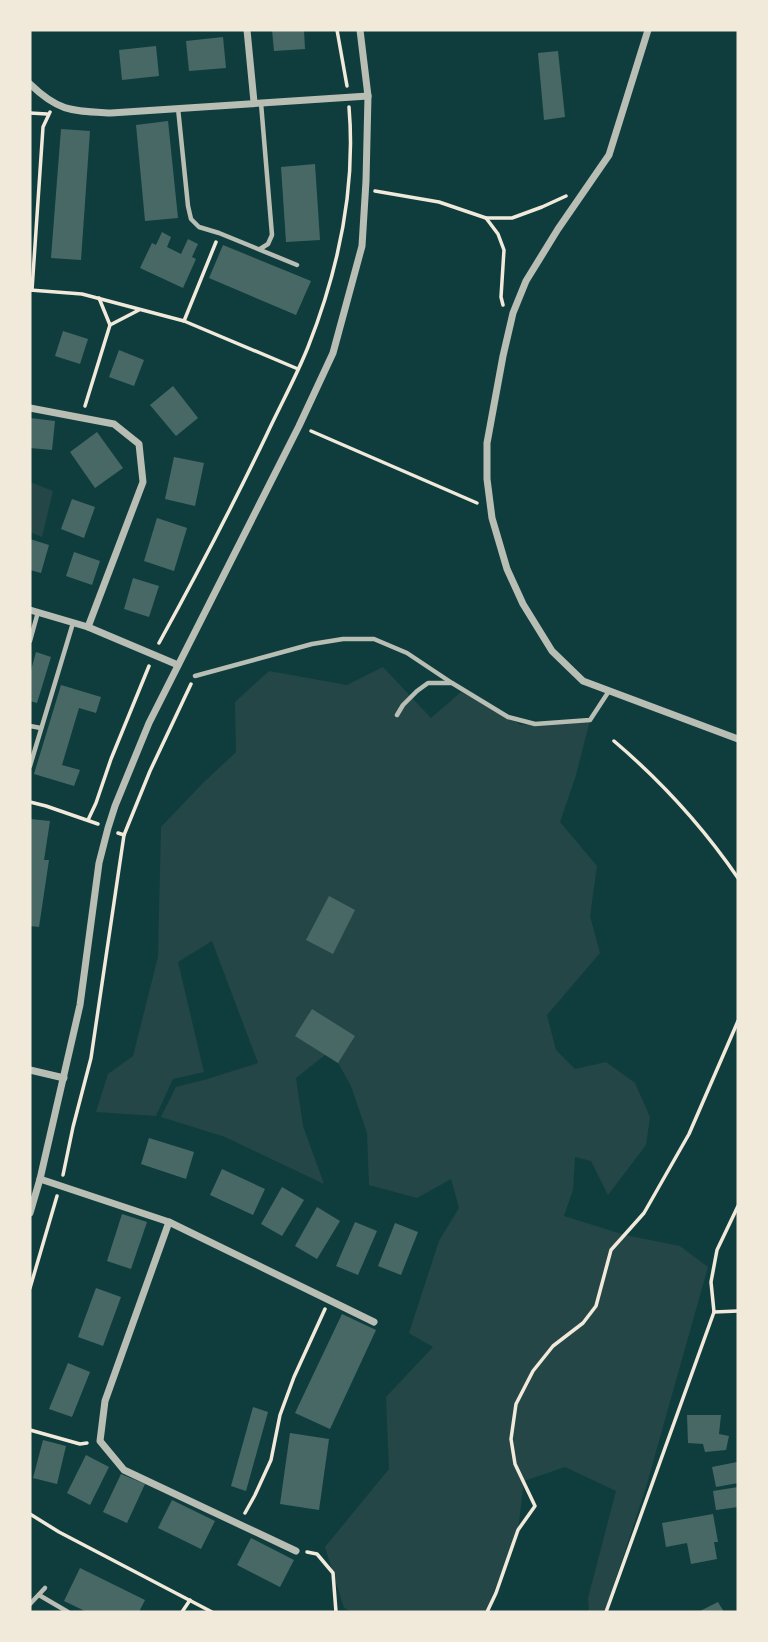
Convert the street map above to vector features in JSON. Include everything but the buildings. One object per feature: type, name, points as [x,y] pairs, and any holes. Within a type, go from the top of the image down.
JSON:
[{"type":"street","points":[[247,30],[257,102]]},
{"type":"street","points":[[30,1213],[80,1005],[99,863],[107,828],[134,757],[333,353],[362,246],[368,96],[360,30]]},
{"type":"street","points":[[648,30],[609,155],[526,281],[513,313],[488,443],[487,479],[492,518],[507,569],[523,604],[552,651],[583,681],[738,739]]},
{"type":"street","points":[[30,84],[45,99],[63,108],[80,112],[111,113],[368,96]]},
{"type":"street","points":[[30,408],[114,424],[139,444],[142,482],[88,627]]},
{"type":"street","points":[[30,610],[88,627],[178,665]]},
{"type":"street","points":[[30,1070],[64,1078]]},
{"type":"street","points":[[40,1179],[169,1222],[374,1322]]},
{"type":"street","points":[[169,1222],[105,1401],[100,1441],[124,1470],[296,1551]]},
{"type":"lane","points":[[257,102],[272,235],[268,244],[259,250]]},
{"type":"lane","points":[[178,108],[191,219],[200,227],[297,265]]},
{"type":"lane","points":[[30,641],[38,612]]},
{"type":"lane","points":[[30,766],[73,623]]},
{"type":"lane","points":[[195,676],[312,644],[343,639],[374,639],[407,653],[508,717],[535,724],[590,720],[610,691]]},
{"type":"lane","points":[[397,715],[416,691],[428,683],[452,683]]},
{"type":"lane","points":[[30,726],[41,728]]},
{"type":"lane","points":[[30,1604],[45,1588]]},
{"type":"lane","points":[[39,1595],[68,1612]]},
{"type":"path","points":[[88,820],[153,654],[206,557],[308,348],[339,251],[349,181],[351,130],[337,30]]},
{"type":"path","points":[[54,104],[43,127],[31,290],[82,294],[184,321],[298,369]]},
{"type":"path","points":[[30,113],[49,114]]},
{"type":"path","points":[[366,190],[439,202],[486,218],[512,218],[587,187]]},
{"type":"path","points":[[486,218],[498,234],[505,250],[501,297],[504,308]]},
{"type":"path","points":[[184,321],[219,233]]},
{"type":"path","points":[[81,418],[110,325],[99,298]]},
{"type":"path","points":[[110,325],[140,309]]},
{"type":"path","points":[[299,426],[491,509]]},
{"type":"path","points":[[30,1288],[60,1186],[91,1058],[124,835],[150,771],[195,676]]},
{"type":"path","points":[[614,741],[646,768],[687,813],[738,878]]},
{"type":"path","points":[[30,802],[88,820],[124,835]]},
{"type":"path","points":[[486,1612],[496,1593],[518,1530],[535,1506],[515,1464],[511,1439],[516,1404],[533,1371],[554,1346],[583,1323],[596,1306],[611,1251],[644,1213],[689,1134],[738,1021]]},
{"type":"path","points":[[606,1612],[714,1312],[711,1282],[717,1250],[738,1206]]},
{"type":"path","points":[[238,1524],[271,1460],[280,1415],[294,1377],[330,1300]]},
{"type":"path","points":[[714,1312],[738,1311]]},
{"type":"path","points":[[30,1430],[80,1444],[100,1441]]},
{"type":"path","points":[[30,1514],[212,1612]]},
{"type":"path","points":[[296,1551],[317,1554],[333,1573],[336,1612]]},
{"type":"path","points":[[182,1612],[190,1600]]},
{"type":"shaded area","points":[[30,482],[53,491],[42,537],[30,532]]},
{"type":"shaded area","points":[[383,667],[431,718],[461,692],[521,725],[590,720],[560,822],[597,866],[590,916],[600,953],[547,1015],[556,1050],[575,1069],[606,1062],[635,1083],[650,1117],[646,1145],[608,1195],[591,1161],[575,1157],[573,1190],[564,1216],[625,1235],[680,1246],[708,1267],[646,1487],[605,1612],[589,1612],[588,1598],[616,1491],[565,1467],[524,1481],[518,1530],[486,1612],[354,1612],[344,1608],[325,1547],[389,1469],[386,1397],[433,1347],[409,1333],[439,1241],[459,1208],[451,1179],[417,1198],[369,1185],[367,1133],[351,1086],[338,1063],[325,1055],[296,1078],[303,1126],[324,1184],[225,1137],[161,1117],[176,1087],[258,1063],[212,941],[178,962],[204,1072],[173,1079],[156,1116],[96,1112],[108,1074],[133,1056],[158,957],[161,827],[236,752],[235,702],[269,671],[347,685]]}]
